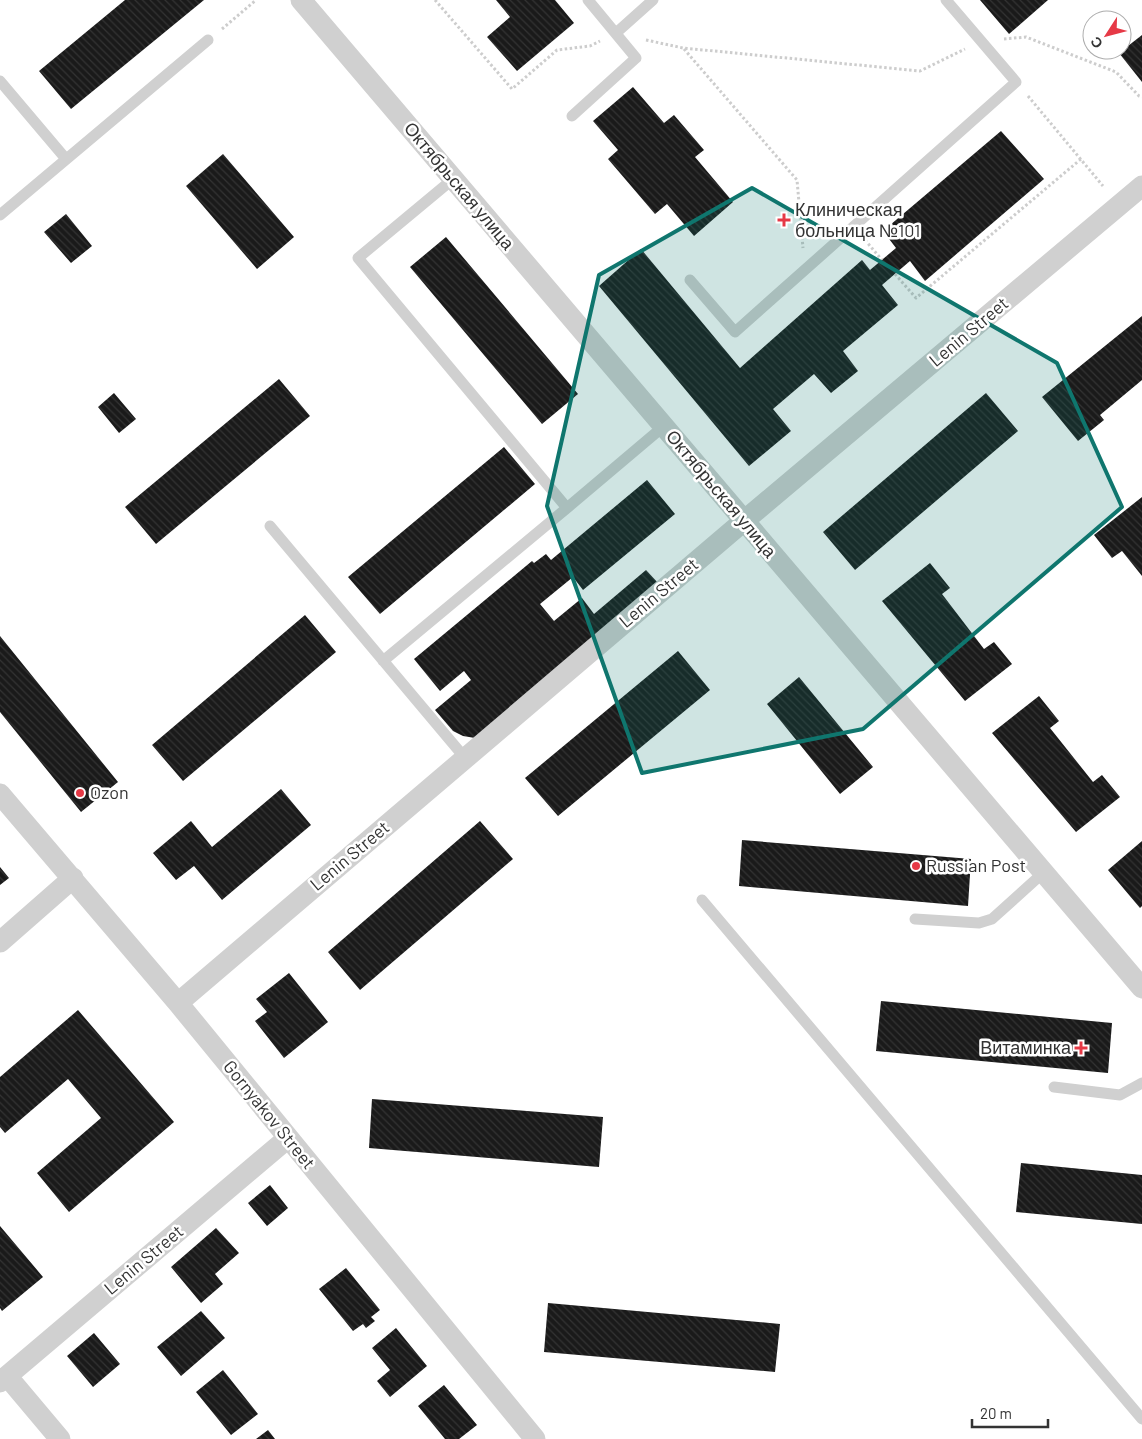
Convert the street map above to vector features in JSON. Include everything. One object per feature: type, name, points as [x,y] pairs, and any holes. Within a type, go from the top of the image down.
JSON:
[{"type":"street","name":"Октябрьская улица","points":[[301,0],[745,520],[762,544],[1142,988]]},
{"type":"street","name":"Lenin Street","points":[[178,1002],[745,520],[1142,186]]},
{"type":"street","name":"Gornyakov Street","points":[[0,794],[178,1002],[535,1439]]},
{"type":"street","points":[[0,942],[73,878]]},
{"type":"street","name":"Lenin Street","points":[[4,1379],[288,1138]]},
{"type":"street","points":[[4,1379],[60,1439]]},
{"type":"lane","points":[[572,116],[636,58],[588,0]]},
{"type":"lane","points":[[616,33],[653,0]]},
{"type":"lane","points":[[690,280],[735,332],[1016,82],[946,0]]},
{"type":"lane","points":[[0,215],[208,40]]},
{"type":"lane","points":[[0,81],[66,160]]},
{"type":"lane","points":[[453,179],[358,258],[567,508]]},
{"type":"lane","points":[[383,661],[664,426]]},
{"type":"lane","points":[[270,526],[465,758]]},
{"type":"lane","points":[[916,919],[978,923],[992,919],[1043,873]]},
{"type":"lane","points":[[702,900],[1142,1419]]},
{"type":"lane","points":[[1054,1087],[1120,1095],[1142,1083]]},
{"type":"path","points":[[208,40],[256,0]]},
{"type":"path","points":[[435,0],[512,89],[557,50],[590,46],[616,33],[683,48],[920,71],[980,41],[1026,37],[1116,72],[1138,96],[1142,97]]},
{"type":"path","points":[[683,48],[797,180],[805,270]]},
{"type":"path","points":[[1016,82],[1103,186]]},
{"type":"path","points":[[895,274],[916,298],[1081,159]]},
{"type":"path","points":[[853,227],[882,260]]},
{"type":"highlighted area","points":[[752,188],[1057,363],[1122,507],[863,729],[642,773],[547,506],[599,275]]},
{"type":"building","points":[[125,0],[204,0],[71,109],[39,71]]},
{"type":"building","points":[[496,0],[555,0],[574,23],[517,71],[487,37],[510,17]]},
{"type":"building","points":[[980,0],[1048,0],[1009,34]]},
{"type":"building","points":[[1142,35],[1142,82],[1125,60],[1132,60],[1132,43]]},
{"type":"building","points":[[633,87],[664,123],[674,115],[704,150],[695,157],[733,202],[694,236],[667,204],[655,214],[608,159],[618,150],[593,121]]},
{"type":"building","points":[[1001,131],[1044,179],[925,281],[910,261],[882,285],[898,305],[843,351],[858,371],[831,393],[814,374],[773,409],[791,431],[749,466],[599,286],[641,249],[740,368],[862,260],[870,270],[896,248],[883,231]]},
{"type":"building","points":[[223,154],[294,237],[257,269],[186,186]]},
{"type":"building","points":[[66,214],[92,246],[71,263],[44,232]]},
{"type":"building","points":[[446,237],[578,394],[542,424],[410,267]]},
{"type":"building","points":[[1142,316],[1142,380],[1100,415],[1104,420],[1078,441],[1042,397]]},
{"type":"building","points":[[279,379],[310,416],[156,544],[125,507]]},
{"type":"building","points":[[114,393],[136,419],[119,433],[98,407]]},
{"type":"building","points":[[986,393],[1018,431],[855,570],[823,532]]},
{"type":"building","points":[[504,447],[535,484],[380,614],[348,577]]},
{"type":"building","points":[[647,480],[675,514],[583,590],[573,577],[540,604],[554,621],[582,598],[594,614],[646,570],[659,584],[475,738],[463,736],[453,731],[435,710],[471,680],[464,671],[440,691],[414,659],[532,561],[534,563],[546,554],[551,560]]},
{"type":"building","points":[[1142,497],[1142,576],[1122,551],[1112,558],[1094,535]]},
{"type":"building","points":[[930,563],[950,588],[942,594],[984,649],[994,642],[1012,664],[965,701],[882,601]]},
{"type":"building","points":[[305,615],[336,652],[183,781],[152,745]]},
{"type":"building","points":[[0,636],[118,782],[81,812],[0,712]]},
{"type":"building","points":[[678,651],[710,690],[558,816],[525,778]]},
{"type":"building","points":[[799,677],[873,767],[840,794],[767,704]]},
{"type":"building","points":[[1039,696],[1059,721],[1050,728],[1093,782],[1102,775],[1120,797],[1076,832],[992,733]]},
{"type":"building","points":[[281,789],[311,825],[222,900],[194,866],[176,880],[153,853],[191,821],[212,847]]},
{"type":"building","points":[[480,821],[513,859],[360,990],[328,952]]},
{"type":"building","points":[[742,840],[971,859],[968,906],[739,886]]},
{"type":"building","points":[[1142,841],[1142,906],[1140,908],[1108,870]]},
{"type":"building","points":[[0,867],[9,878],[0,885]]},
{"type":"building","points":[[289,973],[328,1022],[284,1058],[255,1021],[267,1012],[256,999]]},
{"type":"building","points":[[881,1001],[1112,1023],[1108,1073],[876,1051]]},
{"type":"building","points":[[78,1010],[174,1122],[69,1212],[37,1173],[101,1118],[68,1079],[5,1133],[0,1127],[0,1077]]},
{"type":"building","points":[[372,1099],[603,1117],[599,1167],[369,1148]]},
{"type":"building","points":[[1021,1163],[1142,1175],[1142,1224],[1016,1212]]},
{"type":"building","points":[[270,1185],[288,1208],[267,1226],[248,1203]]},
{"type":"building","points":[[0,1226],[43,1277],[2,1311],[0,1308]]},
{"type":"building","points":[[216,1228],[239,1253],[215,1274],[223,1284],[201,1303],[171,1267]]},
{"type":"building","points":[[346,1268],[380,1310],[371,1317],[375,1321],[366,1328],[363,1324],[353,1331],[319,1289]]},
{"type":"building","points":[[548,1303],[780,1324],[775,1372],[544,1352]]},
{"type":"building","points":[[201,1311],[225,1338],[181,1376],[157,1347]]},
{"type":"building","points":[[396,1328],[427,1366],[390,1397],[377,1381],[390,1370],[372,1348]]},
{"type":"building","points":[[94,1333],[120,1364],[93,1387],[67,1356]]},
{"type":"building","points":[[223,1370],[258,1414],[231,1435],[196,1392]]},
{"type":"building","points":[[444,1385],[477,1425],[459,1439],[445,1439],[418,1406]]},
{"type":"building","points":[[268,1430],[275,1439],[256,1439]]},
{"type":"place","name":"Клиническая больница №101","points":[[784,220]]},
{"type":"place","name":"Ozon","points":[[80,793]]},
{"type":"place","name":"Russian Post","points":[[916,866]]},
{"type":"place","name":"Витаминка","points":[[1081,1048]]}]
